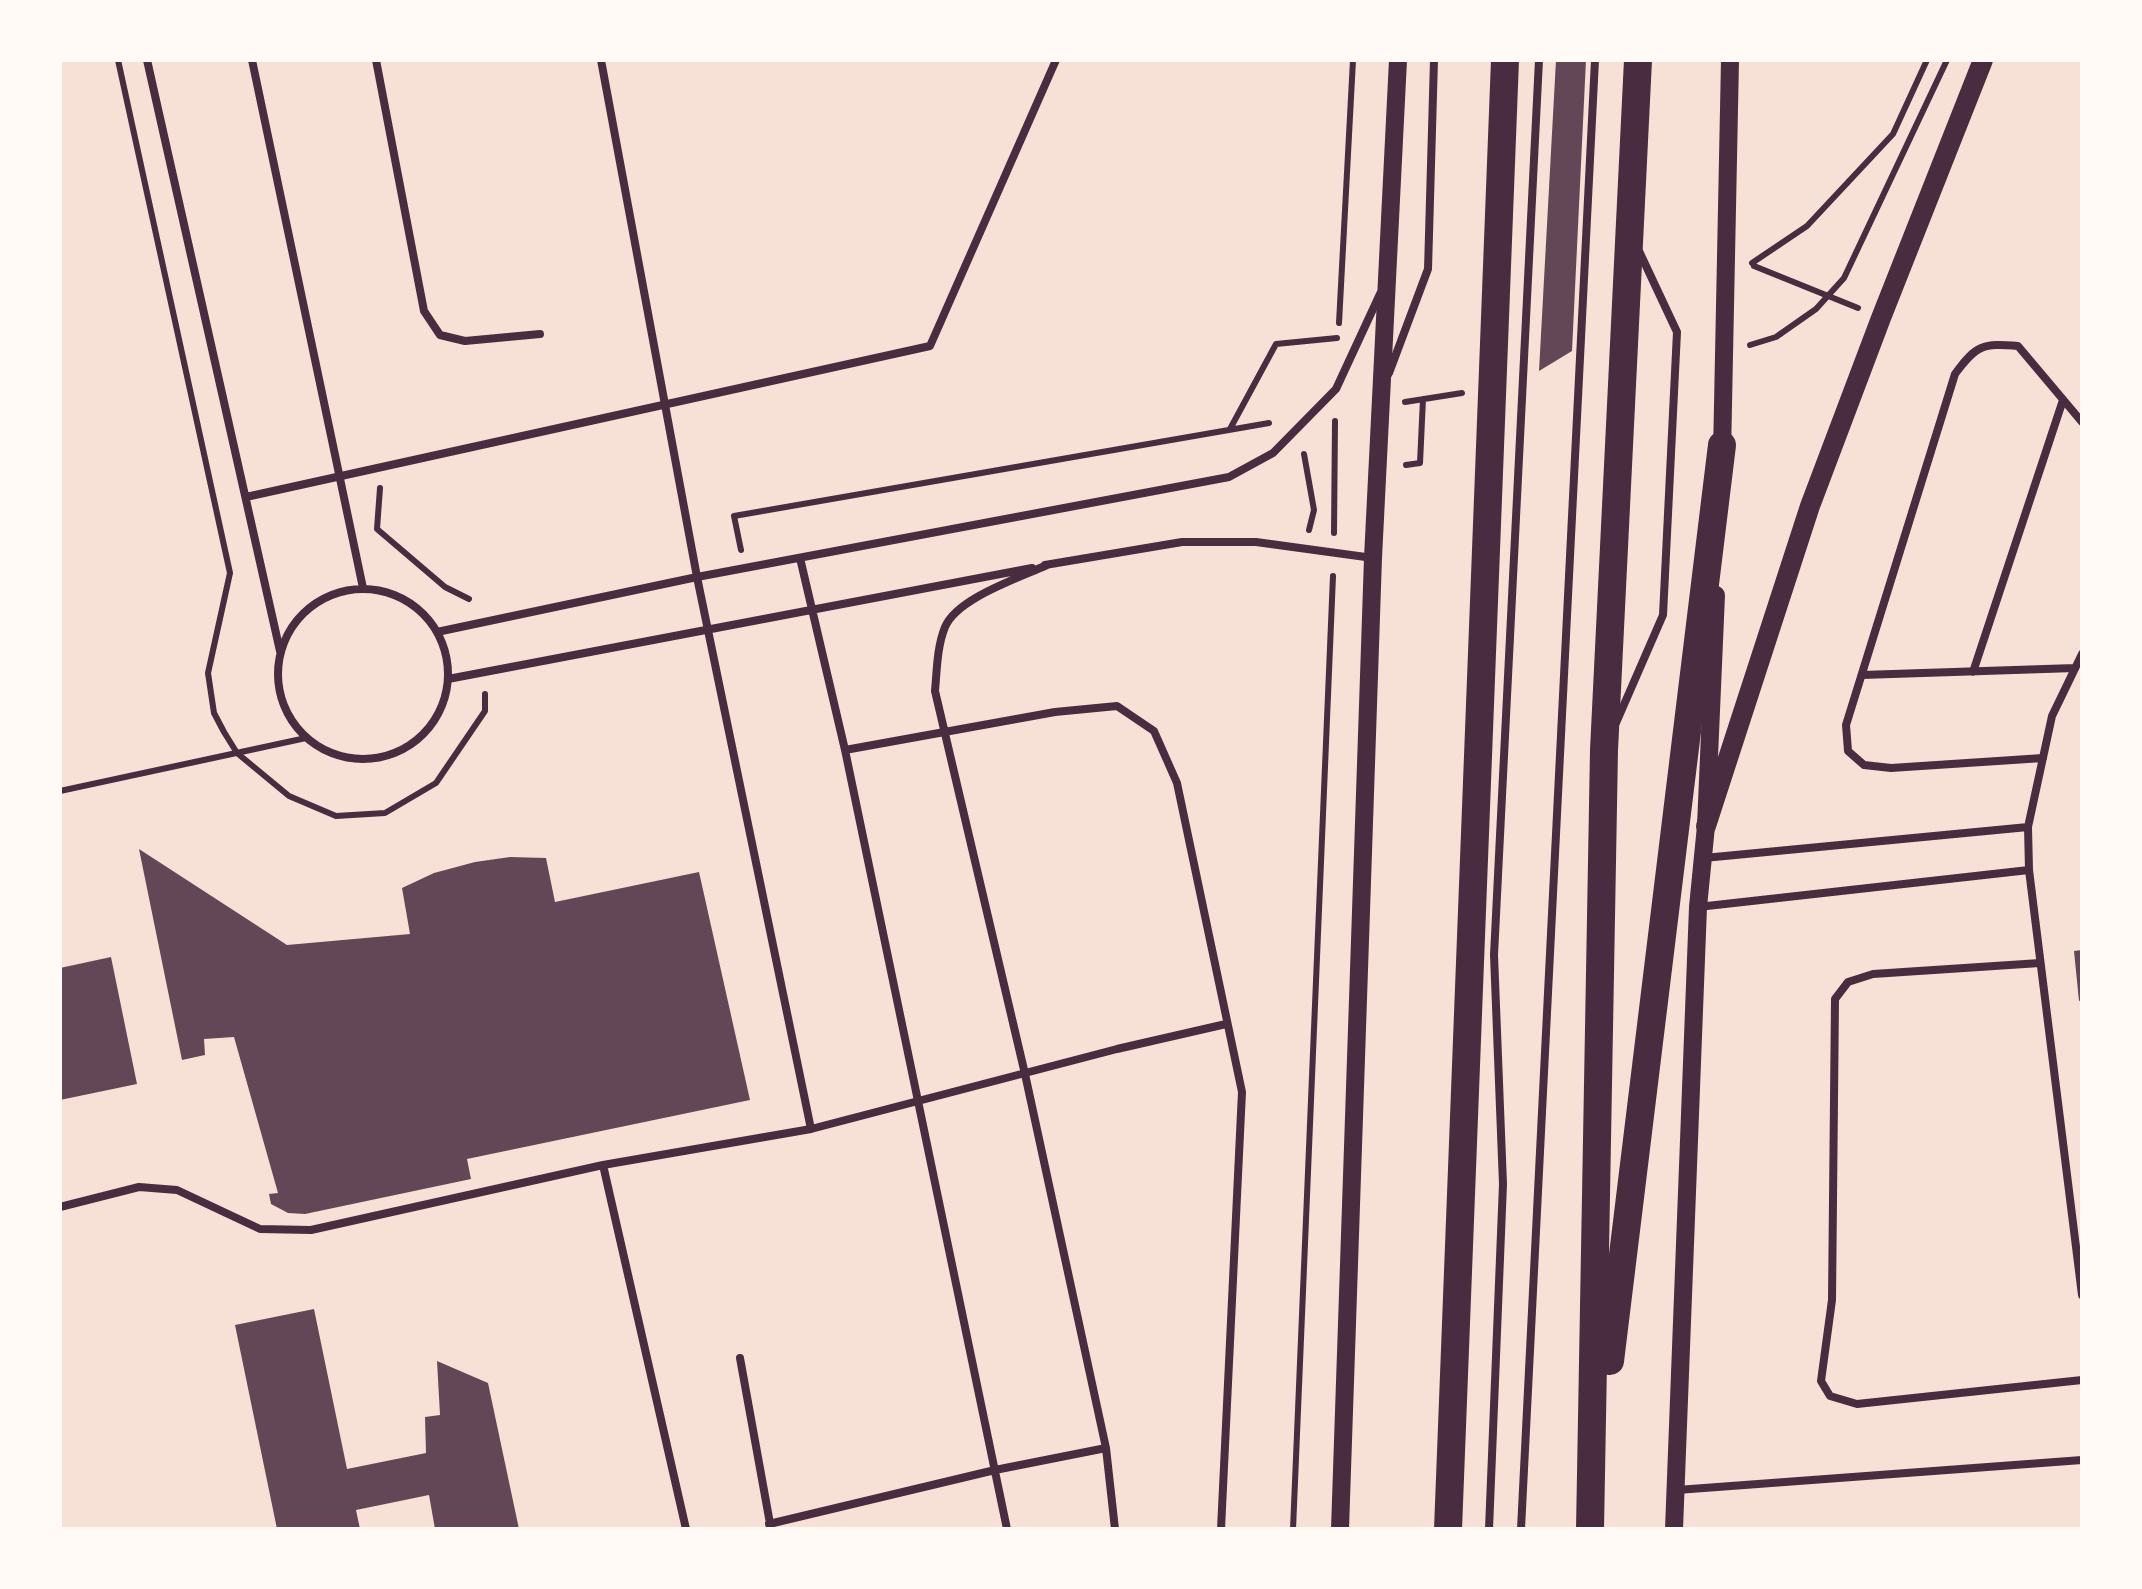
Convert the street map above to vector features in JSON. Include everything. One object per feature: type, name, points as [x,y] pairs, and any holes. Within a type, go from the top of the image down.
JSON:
[{"type":"highway","points":[[1496,60],[1500,173]]},
{"type":"highway","points":[[1448,1529],[1505,60]]},
{"type":"highway","points":[[1591,1518],[1604,750],[1638,60]]},
{"type":"highway","points":[[1591,1518],[1722,444]]},
{"type":"main road","points":[[1706,826],[1810,506],[1983,60]]},
{"type":"street","points":[[1340,1529],[1373,558],[1398,60]]},
{"type":"street","points":[[1674,1529],[1698,907],[1706,826],[1722,444],[1730,60]]},
{"type":"lane","points":[[147,60],[280,651],[278,683],[287,713],[306,738],[333,754],[364,760],[396,753],[422,735],[440,710],[448,679],[444,647],[423,614],[406,600],[385,591],[362,588],[336,592],[311,606],[292,626],[280,651]]},
{"type":"lane","points":[[252,60],[362,588]]},
{"type":"lane","points":[[376,60],[424,310],[440,335],[465,342],[540,334]]},
{"type":"lane","points":[[600,60],[697,577],[811,1129]]},
{"type":"lane","points":[[246,497],[930,346],[1056,60]]},
{"type":"lane","points":[[1381,394],[1428,269],[1434,60]]},
{"type":"lane","points":[[1489,1529],[1503,1184],[1494,955],[1539,60]]},
{"type":"lane","points":[[1521,1529],[1595,60]]},
{"type":"lane","points":[[1604,750],[1664,615],[1677,332],[1632,234]]},
{"type":"lane","points":[[437,632],[697,577],[1230,477],[1273,453],[1336,389],[1388,276]]},
{"type":"lane","points":[[2043,758],[1891,768],[1864,765],[1848,751],[1846,725],[1955,374],[1971,352],[1990,343],[2018,346],[2082,422]]},
{"type":"lane","points":[[1972,672],[2064,400]]},
{"type":"lane","points":[[448,679],[1182,542],[1256,542],[1373,558]]},
{"type":"lane","points":[[800,558],[845,750],[1007,1529]]},
{"type":"lane","points":[[1047,565],[964,604],[946,622],[934,691],[1106,1448],[1115,1529]]},
{"type":"lane","points":[[2082,654],[2052,716],[2028,828],[2028,870],[2082,1296]]},
{"type":"lane","points":[[1862,675],[2075,668]]},
{"type":"lane","points":[[845,750],[1055,712],[1117,706],[1154,731],[1177,782],[1242,1092],[1221,1529]]},
{"type":"lane","points":[[1702,858],[2028,828]]},
{"type":"lane","points":[[1698,907],[2028,870]]},
{"type":"lane","points":[[2040,963],[1873,974],[1848,982],[1836,999],[1832,1300],[1821,1381],[1830,1396],[1857,1404],[2082,1380]]},
{"type":"lane","points":[[60,1207],[139,1187],[177,1190],[260,1229],[311,1230],[603,1165],[811,1129],[1226,1024]]},
{"type":"lane","points":[[603,1165],[686,1529]]},
{"type":"lane","points":[[740,1358],[770,1526],[995,1470],[1106,1448]]},
{"type":"lane","points":[[1676,1490],[2082,1460]]},
{"type":"path","points":[[118,60],[230,574],[208,673],[214,712],[237,754],[289,796],[336,816],[385,813],[436,783],[485,711],[486,672]]},
{"type":"path","points":[[1293,1529],[1334,552],[1338,338],[1353,60]]},
{"type":"path","points":[[1750,265],[1806,226],[1894,134],[1927,60]]},
{"type":"path","points":[[1724,255],[1880,318]]},
{"type":"path","points":[[1229,430],[1276,344],[1360,336]]},
{"type":"path","points":[[1420,463],[1424,399]]},
{"type":"path","points":[[1296,429],[1309,472],[1314,510],[1305,547]]},
{"type":"path","points":[[382,466],[376,529],[444,586],[469,599]]},
{"type":"path","points":[[60,791],[306,738]]},
{"type":"building","points":[[1556,60],[1586,60],[1572,351],[1539,371]]},
{"type":"building","points":[[139,849],[287,945],[410,934],[402,888],[434,873],[475,862],[510,857],[546,858],[555,902],[699,872],[750,1100],[467,1159],[471,1179],[305,1214],[288,1213],[271,1204],[269,1194],[278,1193],[234,1037],[204,1039],[205,1055],[182,1060]]},
{"type":"building","points":[[2082,950],[2082,1000],[2079,1001],[2074,951]]},
{"type":"building","points":[[111,957],[137,1084],[60,1100],[60,968]]},
{"type":"building","points":[[314,1309],[347,1469],[426,1453],[425,1417],[440,1415],[437,1361],[488,1383],[519,1529],[435,1529],[429,1495],[356,1510],[360,1529],[277,1529],[235,1325]]}]
